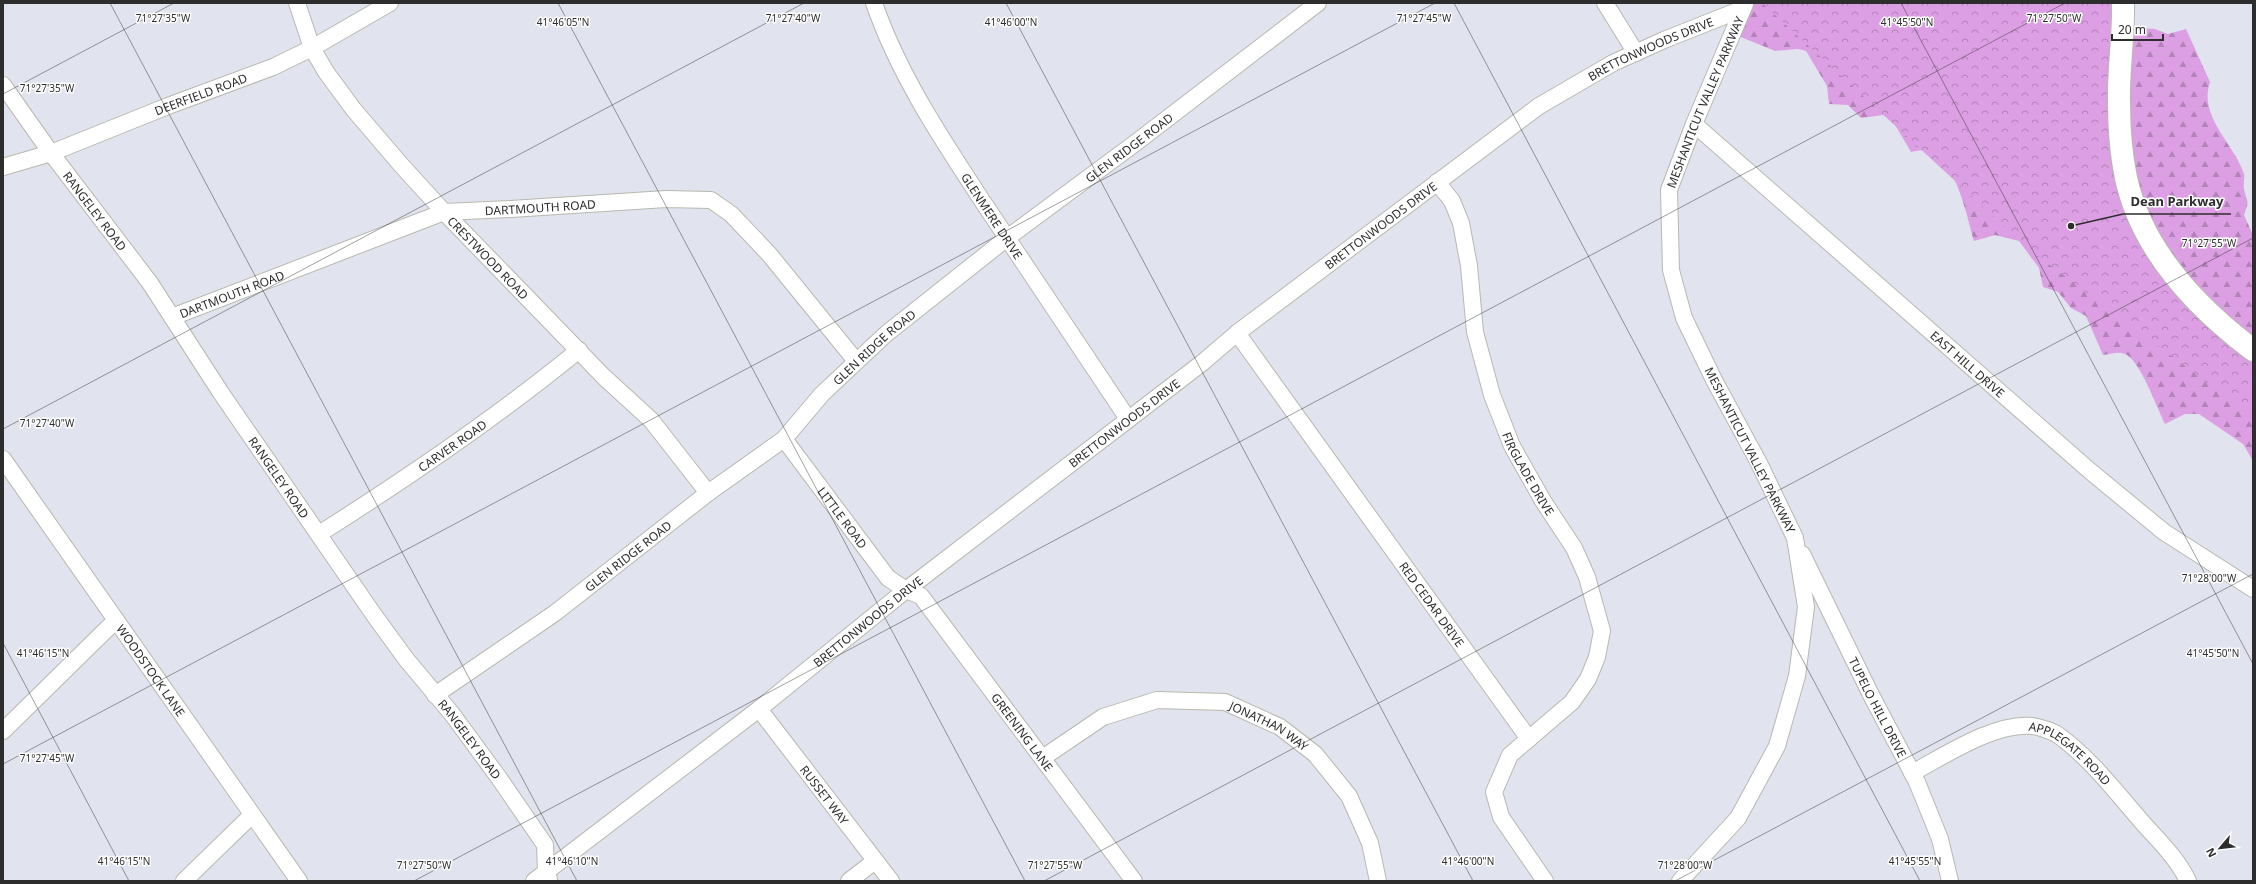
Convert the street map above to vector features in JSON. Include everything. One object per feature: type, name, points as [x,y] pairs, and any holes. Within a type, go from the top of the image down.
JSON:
[{"type":"main road","points":[[2123,3],[2119,102],[2122,154],[2132,198],[2147,234],[2181,284],[2200,306],[2226,330],[2253,350]]},
{"type":"street","name":"CRESTWOOD ROAD","points":[[297,3],[312,48],[326,72],[354,110],[444,212],[579,350],[651,420],[708,493]]},
{"type":"street","name":"DEERFIELD ROAD","points":[[3,167],[51,153],[168,106],[272,67],[312,48],[390,3]]},
{"type":"street","name":"GLENMERE DRIVE","points":[[874,3],[882,26],[906,78],[937,132],[1128,418]]},
{"type":"street","name":"GLEN RIDGE ROAD","points":[[436,695],[554,613],[708,493],[784,439],[822,394],[886,334],[1007,238],[1145,136],[1318,3]]},
{"type":"street","points":[[1605,3],[1636,53]]},
{"type":"street","name":"BRETTONWOODS DRIVE","points":[[543,878],[759,709],[906,590],[1128,418],[1202,363],[1236,333],[1539,106],[1613,63],[1744,6]]},
{"type":"street","name":"MESHANTICUT VALLEY PARKWAY","points":[[1680,881],[1738,818],[1777,746],[1797,676],[1806,607],[1795,538],[1759,463],[1714,380],[1684,318],[1671,270],[1669,190],[1694,124],[1744,6]]},
{"type":"street","name":"RANGELEY ROAD","points":[[3,85],[51,153],[150,283],[221,393],[374,615],[406,659],[436,695],[499,778],[544,845],[543,878]]},
{"type":"street","name":"EAST HILL DRIVE","points":[[1694,124],[2101,480],[2164,532],[2253,589]]},
{"type":"street","name":"FIRGLADE DRIVE","points":[[1437,182],[1452,201],[1461,223],[1469,266],[1475,332],[1492,395],[1512,446],[1543,501],[1574,548],[1587,577],[1602,631],[1597,657],[1588,679],[1572,702],[1529,739]]},
{"type":"street","name":"DARTMOUTH ROAD","points":[[172,317],[366,244],[444,212],[666,199],[711,200],[731,214],[769,254],[856,361]]},
{"type":"street","name":"RED CEDAR DRIVE","points":[[1236,333],[1529,739]]},
{"type":"street","name":"CARVER ROAD","points":[[319,534],[443,453],[534,387],[579,350]]},
{"type":"street","name":"LITTLE ROAD","points":[[784,439],[888,578],[906,590]]},
{"type":"street","name":"WOODSTOCK LANE","points":[[3,460],[299,881]]},
{"type":"street","name":"TUPELO HILL DRIVE","points":[[1795,538],[1870,693],[1912,773],[1940,839],[1950,881]]},
{"type":"street","name":"GREENING LANE","points":[[906,590],[921,596],[1044,757],[1134,881]]},
{"type":"street","points":[[3,731],[116,620]]},
{"type":"street","name":"JONATHAN WAY","points":[[1044,757],[1103,717],[1156,700],[1225,702],[1280,726],[1315,754],[1349,796],[1370,842],[1378,881]]},
{"type":"street","name":"RUSSET WAY","points":[[759,709],[890,881]]},
{"type":"street","name":"APPLEGATE ROAD","points":[[1912,773],[1980,737],[2011,728],[2032,726],[2056,734],[2078,751],[2124,801],[2181,866],[2188,881]]},
{"type":"street","points":[[1529,739],[1510,755],[1494,792],[1501,817],[1545,881]]},
{"type":"street","points":[[184,881],[252,815]]},
{"type":"street","points":[[849,881],[875,861]]},
{"type":"green space","points":[[1745,3],[2122,3],[2123,27],[2155,29],[2168,34],[2186,29],[2210,82],[2208,95],[2209,107],[2213,118],[2233,151],[2244,174],[2244,187],[2247,203],[2244,215],[2253,235],[2253,461],[2243,444],[2199,414],[2185,414],[2165,424],[2148,385],[2131,358],[2123,353],[2103,355],[2086,316],[2071,308],[2058,292],[2043,287],[2039,268],[2019,241],[1995,235],[1974,241],[1963,202],[1952,174],[1944,162],[1935,154],[1924,150],[1911,152],[1891,118],[1883,115],[1861,118],[1848,105],[1829,104],[1827,86],[1806,51],[1798,49],[1775,51],[1731,33]]},
{"type":"green space","points":[[1762,3],[2118,3],[2130,209],[2253,356],[2253,417],[2030,250]]},
{"type":"place","name":"Dean Parkway","points":[[2071,226]]}]
